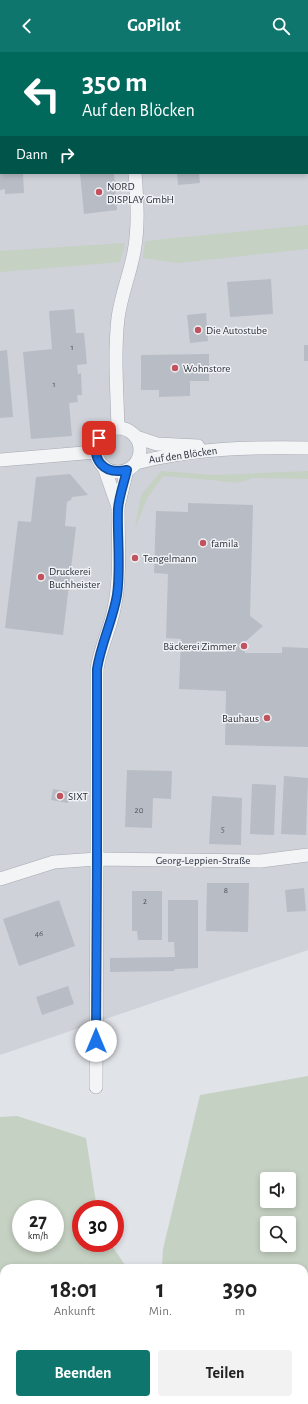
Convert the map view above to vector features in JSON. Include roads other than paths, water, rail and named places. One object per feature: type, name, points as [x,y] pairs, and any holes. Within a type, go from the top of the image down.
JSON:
[{"type":"street","points":[[118,507],[104,467],[100,463],[96,452],[96,445],[104,432],[110,429],[118,428],[118,316],[134,252],[137,227],[135,174]]},
{"type":"street","name":"Auf den Blöcken","points":[[118,428],[132,432],[136,438],[140,450],[139,457],[132,466]]},
{"type":"street","name":"Auf den Blöcken","points":[[136,438],[157,444],[231,449]]},
{"type":"street","name":"Auf den Blöcken","points":[[104,467],[111,471],[119,472],[157,457],[258,447],[308,448]]},
{"type":"street","points":[[0,460],[96,452]]},
{"type":"street","points":[[96,1087],[97,669],[99,656],[114,612],[118,576],[118,507],[132,466]]},
{"type":"street","name":"Georg-Leppien-Straße","points":[[0,879],[54,862],[97,859],[261,861],[308,855]]},
{"type":"place","name":"NORD DISPLAY GmbH","points":[[99,192]]},
{"type":"place","name":"Die Autostube","points":[[198,330]]},
{"type":"place","name":"Wohnstore","points":[[175,368]]},
{"type":"place","name":"famila","points":[[203,543]]},
{"type":"place","name":"Tengelmann","points":[[135,558]]},
{"type":"place","name":"Druckerei Buchheister","points":[[41,577]]},
{"type":"place","name":"Bäckerei Zimmer","points":[[244,646]]},
{"type":"place","name":"Bauhaus","points":[[267,718]]},
{"type":"place","name":"SIXT","points":[[60,796]]}]
